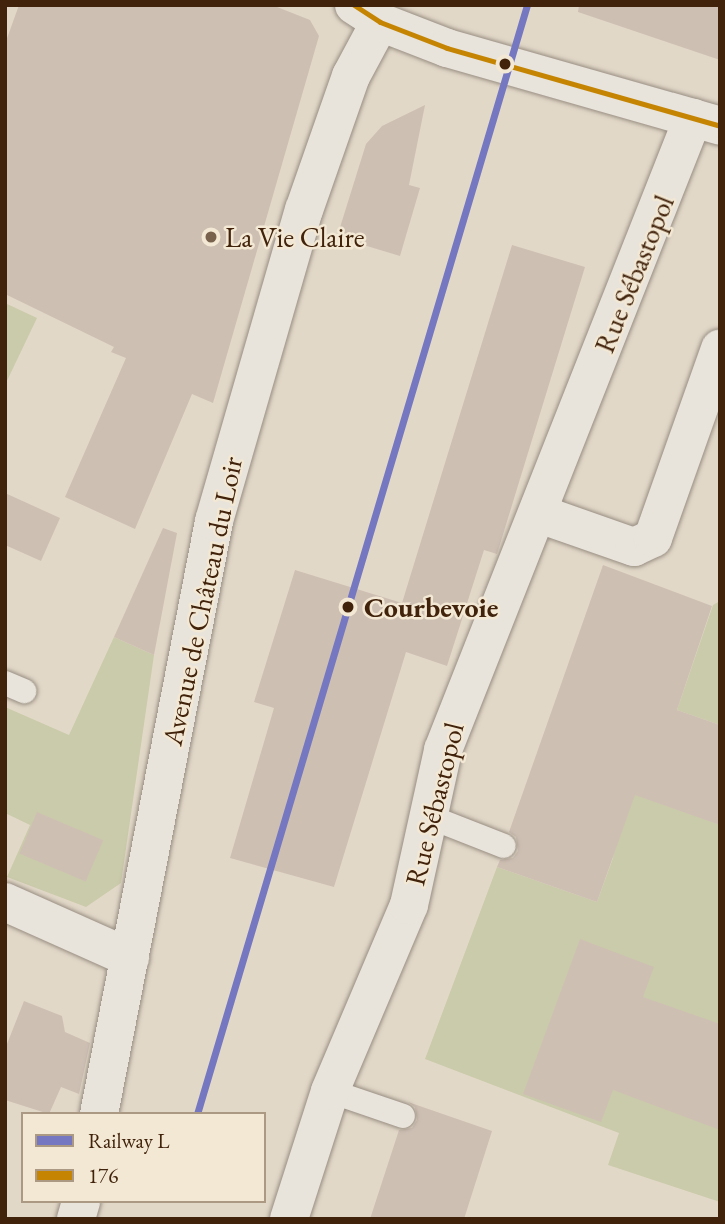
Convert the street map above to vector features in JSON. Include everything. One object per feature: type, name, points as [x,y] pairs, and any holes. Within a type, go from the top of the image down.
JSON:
[{"type":"street","points":[[367,14],[524,71],[707,122]]},
{"type":"street","name":"Avenue de Château du Loir","points":[[99,1112],[214,521],[304,210],[351,76],[367,14]]},
{"type":"street","name":"Rue Sébastopol","points":[[289,1219],[330,1091],[409,905],[443,750],[540,506],[707,122]]},
{"type":"street","points":[[540,506],[551,518],[634,547],[653,538],[720,349]]},
{"type":"street","points":[[5,902],[130,958]]},
{"type":"lane","points":[[430,817],[504,846]]},
{"type":"lane","points":[[330,1091],[403,1116]]},
{"type":"green space","points":[[5,303],[37,318],[5,385]]},
{"type":"green space","points":[[720,601],[720,725],[677,710],[713,605]]},
{"type":"green space","points":[[114,637],[154,655],[121,883],[86,907],[7,877],[30,825],[5,813],[5,707],[69,735]]},
{"type":"green space","points":[[621,784],[720,825],[720,1202],[608,1165],[619,1133],[425,1059],[497,867],[597,902],[613,858]]},
{"type":"building","points":[[19,5],[272,5],[310,20],[319,36],[213,403],[192,394],[135,529],[65,497],[126,358],[111,352],[114,347],[5,294],[5,44]]},
{"type":"building","points":[[579,5],[720,5],[720,60],[578,12]]},
{"type":"building","points":[[425,105],[409,185],[420,188],[400,256],[337,237],[366,144],[382,126]]},
{"type":"building","points":[[512,245],[585,267],[497,554],[484,550],[447,666],[406,652],[334,887],[230,858],[274,708],[254,702],[295,570],[402,603]]},
{"type":"building","points":[[5,493],[60,518],[41,561],[5,545]]},
{"type":"building","points":[[163,528],[177,533],[154,655],[114,637]]},
{"type":"building","points":[[603,565],[712,606],[677,710],[720,725],[720,825],[635,795],[597,902],[497,867],[500,860],[513,858],[518,851],[516,837],[509,832]]},
{"type":"building","points":[[37,812],[103,840],[86,882],[19,853]]},
{"type":"building","points":[[580,939],[654,967],[643,997],[720,1024],[720,1130],[613,1090],[601,1122],[523,1094]]},
{"type":"building","points":[[24,1001],[62,1016],[65,1032],[90,1043],[79,1094],[61,1087],[50,1112],[5,1100],[5,1049]]},
{"type":"building","points":[[408,1102],[492,1131],[464,1219],[370,1219],[399,1130],[412,1128],[417,1120],[415,1107]]},
{"type":"rail line","name":"L","points":[[198,1112],[527,5]]},
{"type":"transit line","name":"176","points":[[354,5],[380,22],[447,48],[720,126]]},
{"type":"place","name":"La Vie Claire","points":[[211,237]]},
{"type":"place","name":"Courbevoie","points":[[348,607]]}]
